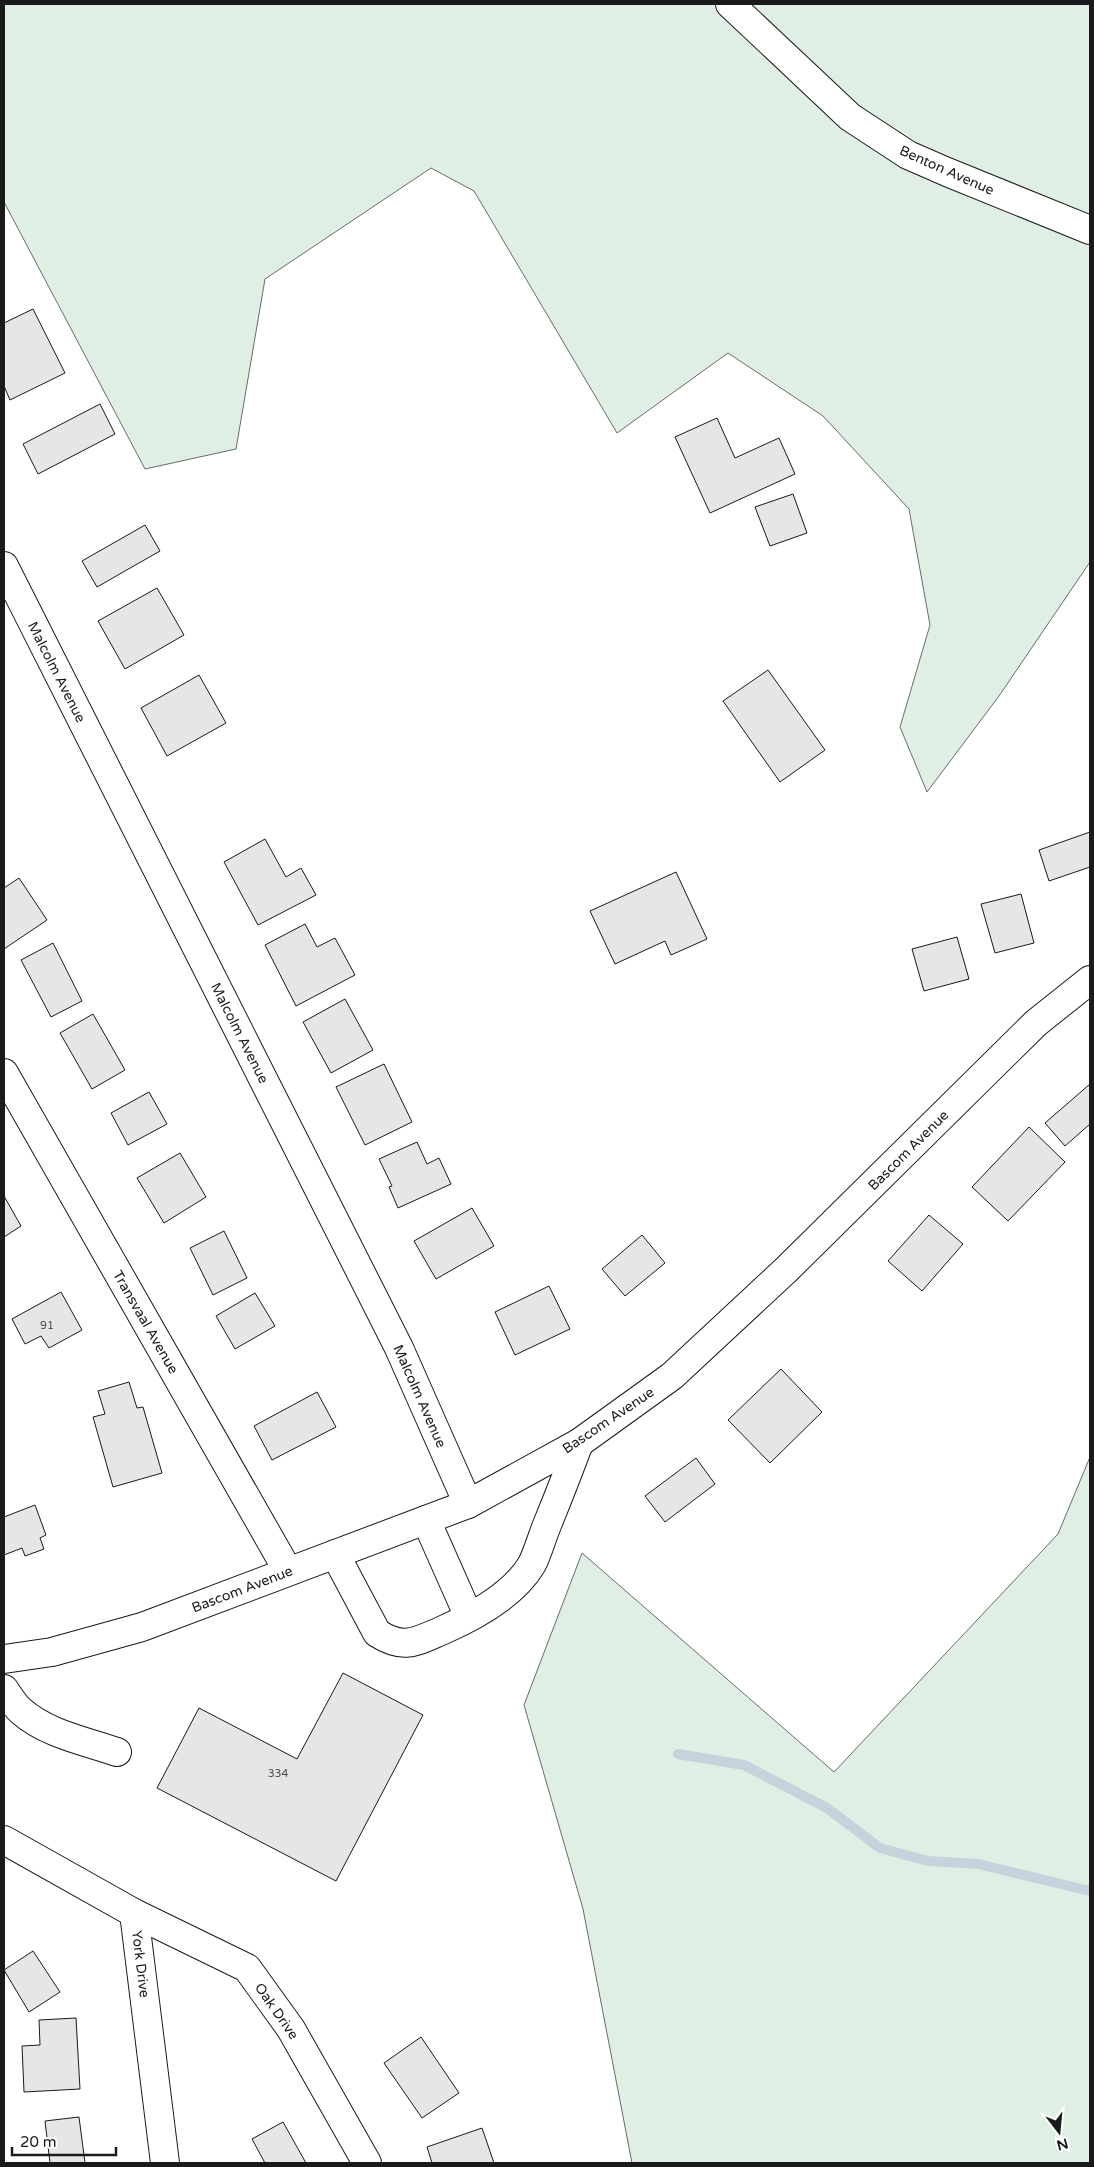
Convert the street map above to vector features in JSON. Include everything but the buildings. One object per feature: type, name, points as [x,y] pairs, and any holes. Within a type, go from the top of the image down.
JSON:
[{"type":"street","name":"Benton Avenue","points":[[730,4],[850,117],[908,155],[1090,230]]},
{"type":"street","name":"Malcolm Avenue","points":[[4,566],[399,1348],[468,1504]]},
{"type":"street","name":"Bascom Avenue","points":[[4,1659],[52,1652],[142,1627],[468,1504],[579,1443],[672,1376],[787,1269],[1036,1023],[1090,980]]},
{"type":"street","name":"Transvaal Avenue","points":[[4,1073],[288,1571]]},
{"type":"street","points":[[335,1554],[377,1633],[390,1641],[402,1644],[418,1640],[470,1617],[497,1600],[515,1585],[532,1564],[579,1443]]},
{"type":"street","points":[[426,1520],[470,1617]]},
{"type":"street","points":[[4,1690],[20,1710],[36,1723],[52,1731],[117,1752]]},
{"type":"street","name":"York Drive","points":[[4,1840],[134,1912],[165,2163]]},
{"type":"street","name":"Oak Drive","points":[[134,1912],[247,1968],[291,2029],[367,2163]]},
{"type":"green space","points":[[4,4],[1090,4],[1090,562],[999,696],[927,792],[900,727],[930,625],[909,509],[823,416],[728,353],[617,433],[474,191],[431,168],[265,279],[236,449],[145,469],[4,202]]},
{"type":"green space","points":[[1090,1457],[1090,2163],[632,2163],[583,1909],[524,1705],[582,1553],[834,1772],[1058,1534]]},
{"type":"waterway","points":[[678,1754],[744,1765],[827,1808],[880,1848],[928,1861],[978,1864],[1090,1891]]}]
